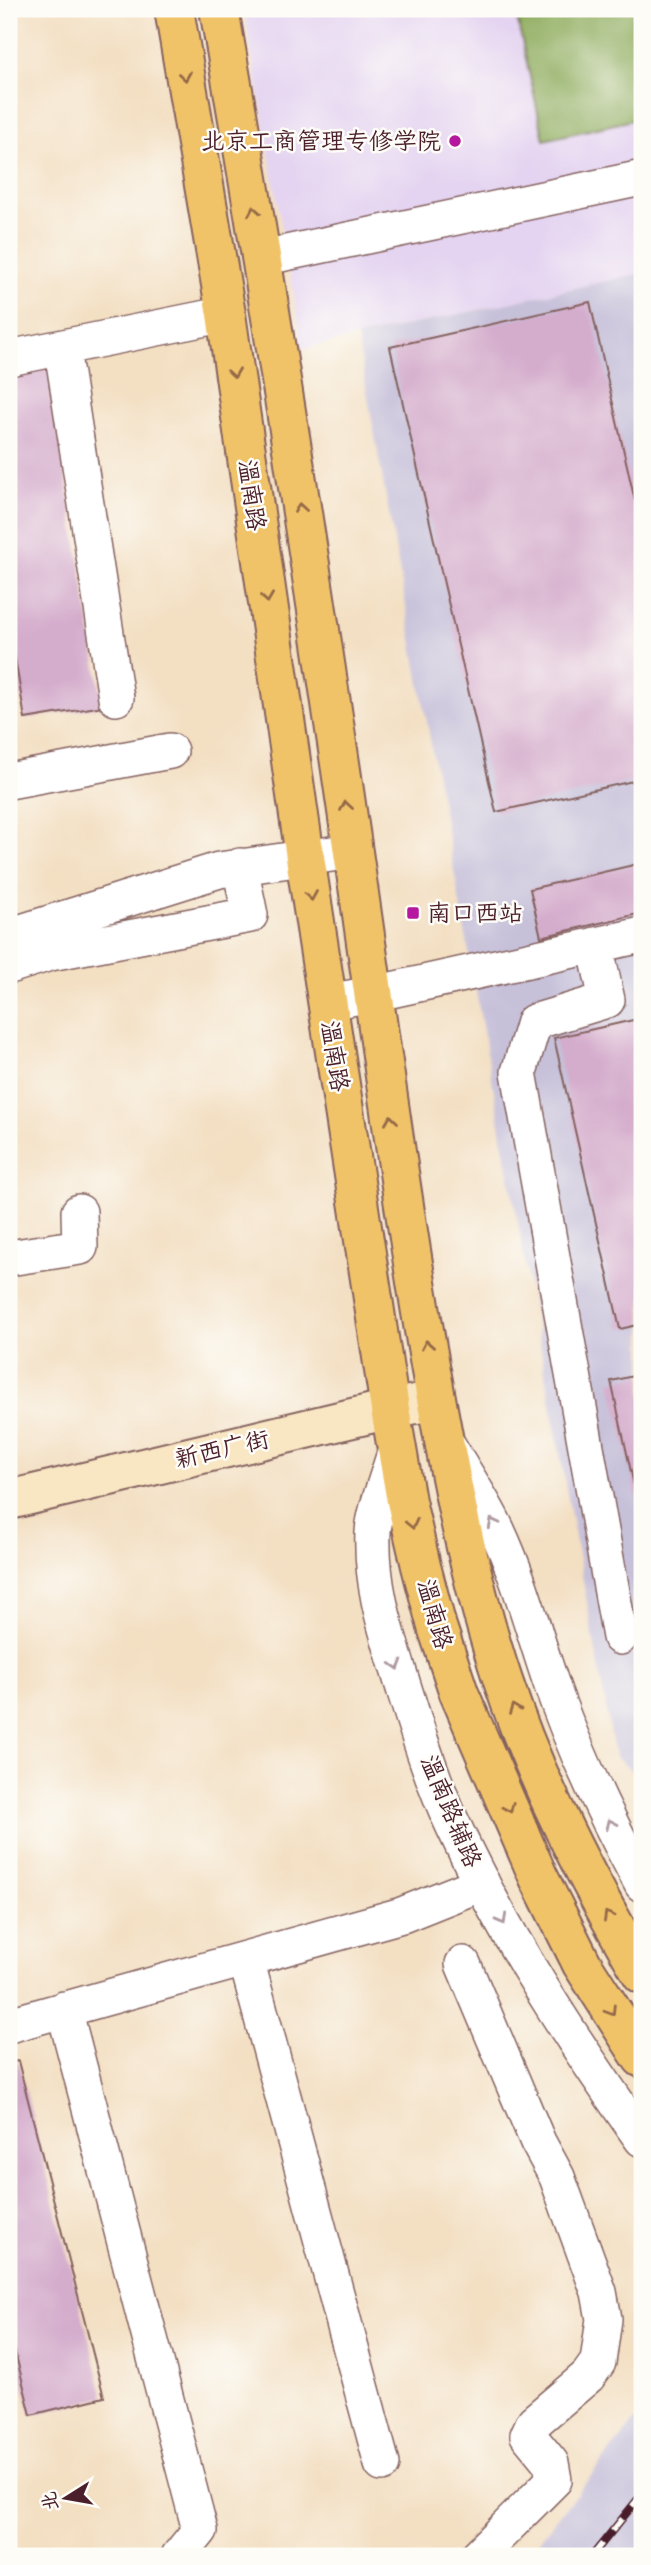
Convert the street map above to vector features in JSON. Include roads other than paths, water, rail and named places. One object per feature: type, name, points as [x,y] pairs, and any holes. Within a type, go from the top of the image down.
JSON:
[{"type":"main road","name":"温南路","points":[[174,9],[226,314],[305,857],[406,1501],[437,1627],[459,1693],[538,1876],[569,1939],[642,2058]]},
{"type":"main road","name":"温南路","points":[[219,9],[262,258],[353,851],[407,1233],[466,1549],[507,1692],[563,1829],[642,1975]]},
{"type":"street","points":[[262,258],[642,178]]},
{"type":"street","points":[[9,358],[226,314]]},
{"type":"street","points":[[62,349],[116,698]]},
{"type":"street","points":[[9,781],[170,751]]},
{"type":"street","points":[[9,936],[219,870],[353,851]]},
{"type":"street","points":[[9,966],[50,953],[250,915],[240,866]]},
{"type":"street","points":[[327,1002],[642,935]]},
{"type":"street","points":[[595,945],[607,1000],[534,1022],[519,1072],[620,1637]]},
{"type":"street","points":[[9,1258],[80,1247],[79,1212]]},
{"type":"street","points":[[440,1418],[496,1528],[521,1586],[551,1682],[583,1763],[617,1838],[642,1884]]},
{"type":"street","name":"新西广街","points":[[9,1500],[440,1418]]},
{"type":"street","name":"温南路辅路","points":[[394,1427],[373,1528],[373,1566],[377,1599],[431,1766],[453,1824],[523,1959],[642,2139]]},
{"type":"street","points":[[9,2025],[402,1915],[482,1883]]},
{"type":"street","points":[[246,1959],[382,2464]]},
{"type":"street","points":[[463,1964],[538,2142],[558,2177],[599,2292],[604,2319],[598,2362],[588,2376],[534,2422],[528,2435],[551,2463],[554,2480],[478,2556]]},
{"type":"street","points":[[64,2010],[200,2530],[179,2556]]},
{"type":"railway","points":[[592,2556],[642,2494]]},
{"type":"place","name":"北京工商管理专修学院","points":[[455,141]]},
{"type":"place","name":"南口西站","points":[[413,913]]}]
